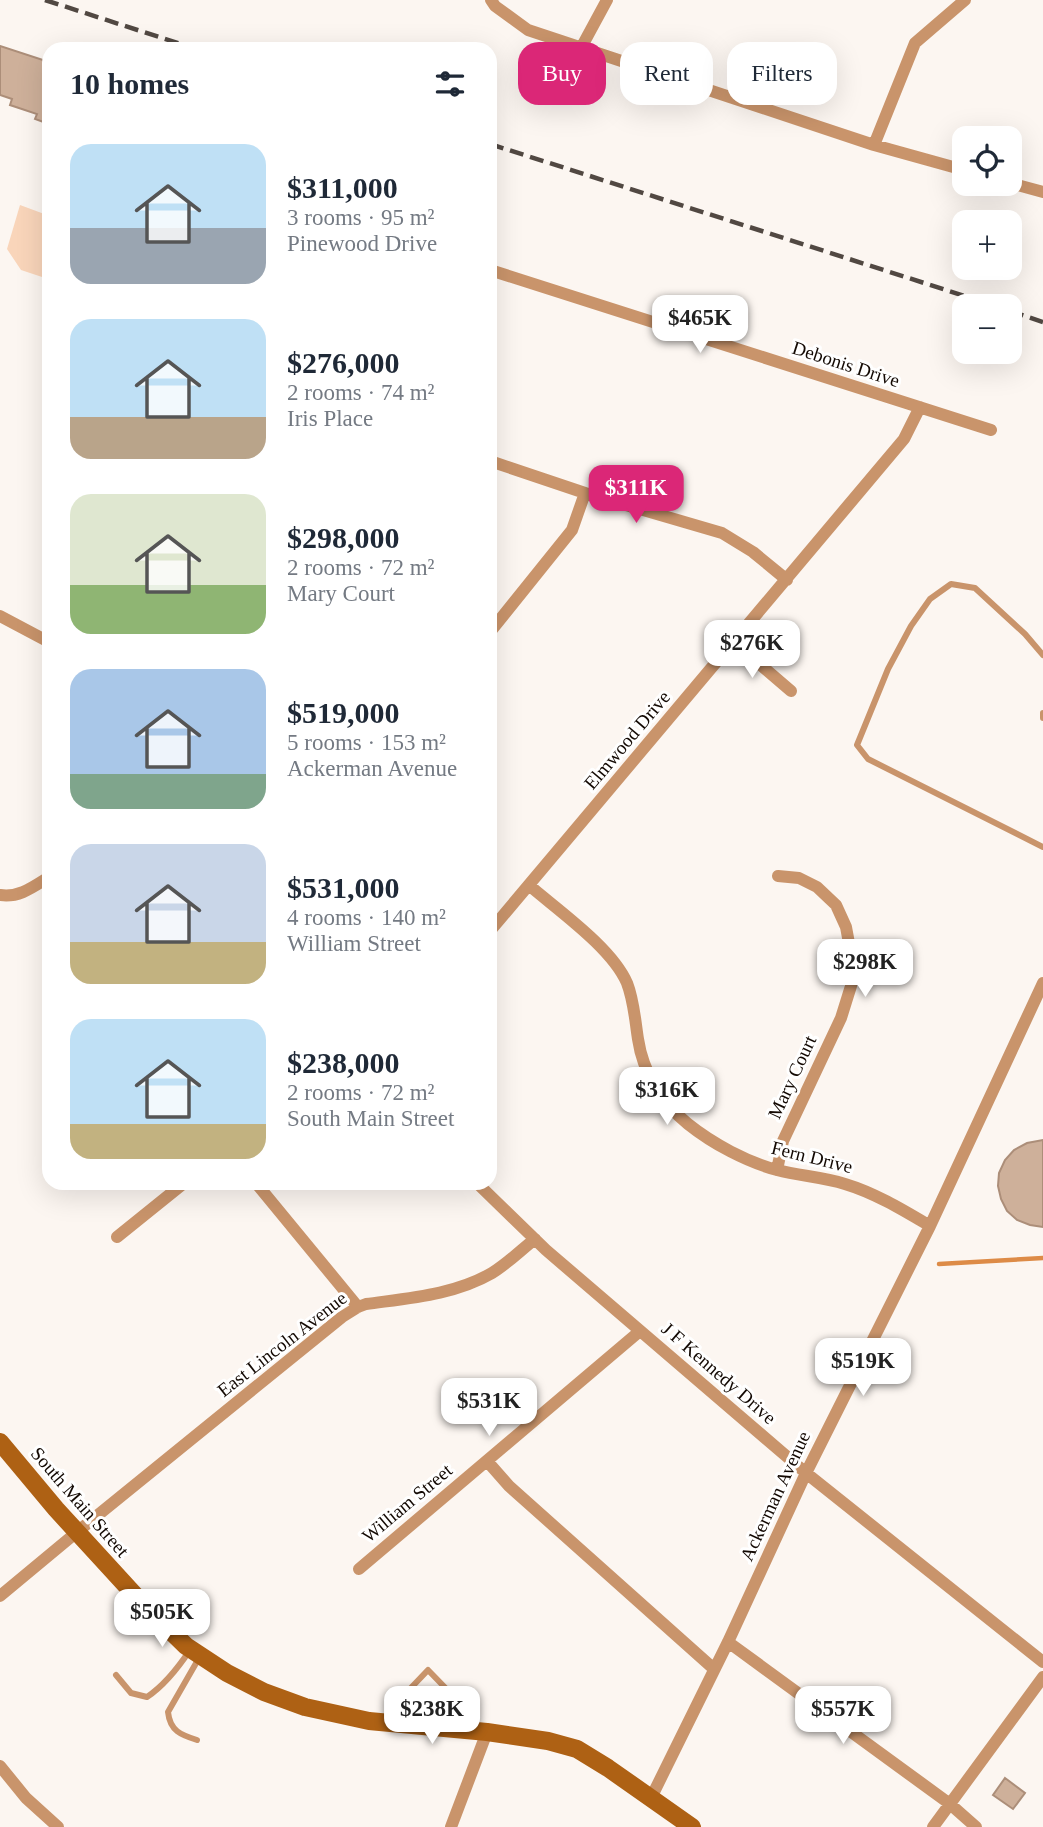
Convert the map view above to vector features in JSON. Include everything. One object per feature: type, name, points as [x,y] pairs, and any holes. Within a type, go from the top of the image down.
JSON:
[{"type":"street","points":[[491,0],[527,30],[563,42]]},
{"type":"street","points":[[584,42],[607,0]]},
{"type":"street","points":[[874,145],[915,43],[965,0]]},
{"type":"street","points":[[606,56],[874,145],[952,167]]},
{"type":"street","points":[[1022,186],[1043,192]]},
{"type":"street","name":"Debonis Drive","points":[[497,272],[991,430]]},
{"type":"street","name":"Elmwood Drive","points":[[497,923],[904,439],[920,407]]},
{"type":"street","points":[[497,463],[585,493],[722,533],[753,552],[787,580]]},
{"type":"street","points":[[497,623],[572,530],[585,493]]},
{"type":"street","points":[[0,616],[42,638]]},
{"type":"street","points":[[734,642],[791,691]]},
{"type":"street","name":"Mary Court","points":[[777,1170],[783,1142],[841,1018],[851,986],[851,954],[846,927],[836,905],[817,887],[799,878],[778,876]]},
{"type":"street","points":[[0,895],[15,896],[42,882]]},
{"type":"street","name":"Fern Drive","points":[[530,886],[615,962],[634,1005],[644,1067],[666,1102],[688,1124],[746,1159],[777,1170],[818,1177],[869,1192],[930,1226]]},
{"type":"street","name":"Ackerman Avenue","points":[[651,1798],[728,1642],[806,1474],[930,1226],[1043,983]]},
{"type":"street","points":[[117,1237],[175,1190]]},
{"type":"street","points":[[262,1190],[358,1307]]},
{"type":"street","name":"J F Kennedy Drive","points":[[484,1190],[535,1239],[806,1474],[1043,1662]]},
{"type":"street","name":"East Lincoln Avenue","points":[[0,1596],[342,1317],[366,1304],[447,1291],[470,1284],[495,1272],[535,1239]]},
{"type":"street","name":"William Street","points":[[359,1569],[640,1331]]},
{"type":"street","name":"South Main Street","points":[[0,1442],[56,1510],[143,1604],[196,1652],[228,1673],[264,1692],[304,1707],[369,1721],[487,1732],[548,1741],[577,1749],[692,1827]]},
{"type":"street","points":[[487,1461],[509,1486],[714,1669]]},
{"type":"street","points":[[728,1642],[950,1804],[976,1827]]},
{"type":"street","points":[[933,1827],[1043,1677]]},
{"type":"street","points":[[451,1827],[487,1732]]},
{"type":"street","points":[[0,1766],[26,1798],[58,1827]]},
{"type":"lane","points":[[1043,655],[1025,634],[975,589],[951,584],[930,599],[911,626],[888,669],[857,745],[869,759],[1043,847]]},
{"type":"lane","points":[[116,1675],[131,1693],[147,1697],[196,1652]]},
{"type":"lane","points":[[196,1652],[168,1713],[169,1721],[178,1733],[197,1740]]},
{"type":"lane","points":[[404,1724],[408,1691],[428,1670],[460,1703],[464,1714],[464,1730]]},
{"type":"shaded area","points":[[20,205],[42,213],[42,277],[21,270],[7,249]]},
{"type":"building","points":[[0,46],[42,60],[42,122],[35,119],[37,114],[10,105],[12,99],[0,95]]},
{"type":"building","points":[[1043,1140],[1043,1227],[1017,1220],[1007,1211],[998,1186],[999,1173],[1014,1150],[1027,1143]]},
{"type":"building","points":[[1005,1778],[1025,1793],[1013,1809],[993,1795]]},
{"type":"waterway","points":[[939,1264],[1043,1258]]},
{"type":"railway","points":[[45,0],[174,42]]},
{"type":"railway","points":[[497,146],[959,294]]},
{"type":"railway","points":[[1022,315],[1043,322]]}]
